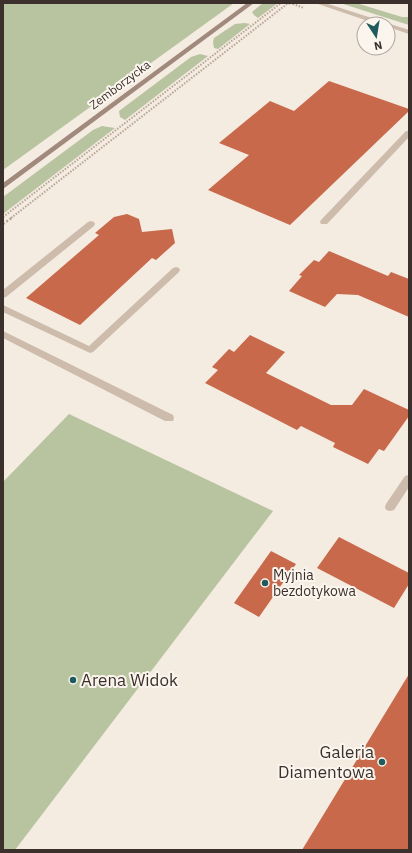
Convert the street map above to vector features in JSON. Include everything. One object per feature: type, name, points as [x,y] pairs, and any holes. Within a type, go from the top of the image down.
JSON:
[{"type":"street","name":"Zemborzycka","points":[[3,187],[250,3]]},
{"type":"street","points":[[318,3],[359,16]]},
{"type":"street","points":[[396,28],[409,32]]},
{"type":"street","points":[[324,222],[409,133]]},
{"type":"street","points":[[3,295],[91,224]]},
{"type":"street","points":[[3,308],[90,350],[176,270]]},
{"type":"street","points":[[3,334],[169,418]]},
{"type":"street","points":[[390,508],[409,479]]},
{"type":"path","points":[[3,217],[281,3]]},
{"type":"path","points":[[3,224],[287,4],[295,3]]},
{"type":"green space","points":[[3,3],[234,3],[3,170]]},
{"type":"green space","points":[[263,3],[278,3],[258,18],[252,12]]},
{"type":"green space","points":[[340,3],[356,3],[402,17],[409,17],[409,25],[396,21],[396,16],[381,16]]},
{"type":"green space","points":[[235,24],[250,24],[218,49],[214,48],[214,38]]},
{"type":"green space","points":[[200,54],[208,56],[125,120],[120,117],[119,111],[191,57]]},
{"type":"green space","points":[[102,126],[115,128],[3,214],[3,197],[93,130]]},
{"type":"green space","name":"Arena Widok","points":[[69,414],[273,511],[15,850],[3,850],[3,482]]},
{"type":"building","points":[[329,81],[409,109],[409,111],[290,225],[208,190],[249,155],[219,143],[270,101],[294,111]]},
{"type":"building","points":[[127,214],[139,219],[142,232],[172,229],[175,243],[156,260],[152,258],[80,325],[26,298],[99,235],[95,233],[114,217]]},
{"type":"building","points":[[329,251],[388,276],[391,272],[409,279],[409,317],[358,295],[337,294],[325,307],[289,291],[302,276],[299,275],[314,260],[319,262]]},
{"type":"building","points":[[250,335],[285,352],[266,373],[331,405],[352,405],[364,389],[409,410],[409,416],[384,451],[379,449],[368,464],[333,447],[335,443],[301,426],[297,430],[205,383],[218,370],[212,367],[229,349],[234,352]]},
{"type":"building","points":[[339,537],[409,573],[409,584],[394,608],[317,568]]},
{"type":"building","name":"Myjnia bezdotykowa","points":[[271,551],[296,564],[259,617],[234,603]]},
{"type":"building","name":"Galeria Diamentowa","points":[[409,674],[409,850],[302,850]]},
{"type":"place","name":"Myjnia bezdotykowa","points":[[265,583]]},
{"type":"place","name":"Arena Widok","points":[[73,680]]},
{"type":"place","name":"Galeria Diamentowa","points":[[382,762]]}]
